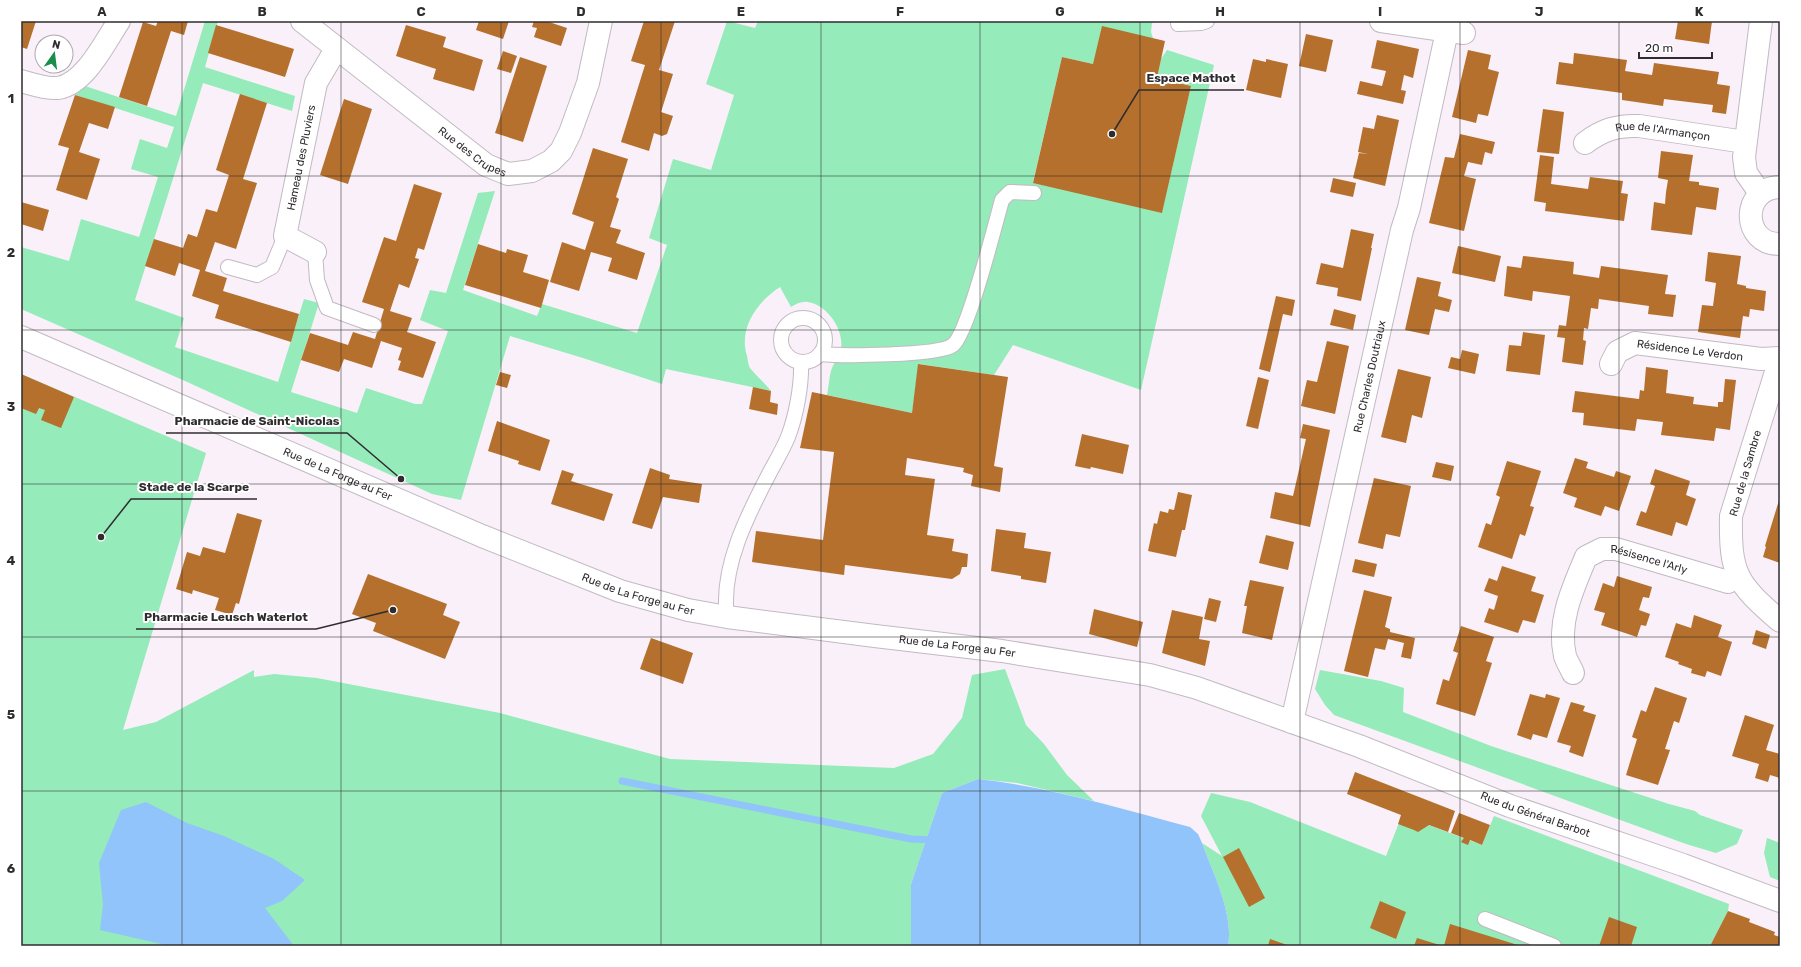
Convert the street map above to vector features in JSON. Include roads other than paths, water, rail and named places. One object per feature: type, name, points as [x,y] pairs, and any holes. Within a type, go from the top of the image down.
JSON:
[{"type":"street","points":[[21,81],[42,87],[58,88],[74,82],[87,68],[119,21]]},
{"type":"street","name":"Rue des Crupes","points":[[302,21],[486,165],[508,174],[532,171],[551,161],[561,150],[570,133],[588,83],[601,21]]},
{"type":"street","name":"Rue Charles Doutriaux","points":[[1292,722],[1400,238],[1455,32],[1381,21]]},
{"type":"street","points":[[1760,21],[1744,157],[1746,174],[1770,190],[1752,203],[1750,215],[1753,227],[1760,237],[1777,247]]},
{"type":"street","name":"Hameau des Pluviers","points":[[285,236],[316,83],[336,49]]},
{"type":"street","name":"Rue de l'Armançon","points":[[1585,142],[1609,128],[1626,125],[1745,142]]},
{"type":"street","points":[[285,236],[316,252]]},
{"type":"street","name":"Rue de La Forge au Fer","points":[[21,337],[489,539],[620,591],[688,610],[726,617],[1002,651],[1150,675],[1197,688],[1292,722]]},
{"type":"street","name":"Résidence Le Verdon","points":[[1611,364],[1616,352],[1635,343],[1761,359],[1780,359]]},
{"type":"street","name":"Rue de la Sambre","points":[[1780,359],[1731,516],[1732,559],[1738,577],[1758,602],[1780,621]]},
{"type":"street","name":"Résisence l'Arly","points":[[1573,674],[1565,657],[1563,631],[1568,604],[1586,557],[1602,549],[1616,549],[1728,582],[1738,577]]},
{"type":"street","name":"Rue du Général Barbot","points":[[1292,722],[1408,765],[1510,806],[1683,865],[1780,901]]},
{"type":"lane","points":[[1178,24],[1201,24],[1207,21]]},
{"type":"lane","points":[[820,354],[839,356],[937,352],[953,345],[965,326],[1002,200],[1010,192],[1034,193]]},
{"type":"lane","points":[[228,267],[257,275],[272,267],[285,236]]},
{"type":"lane","points":[[316,252],[317,280],[327,308],[374,325]]},
{"type":"lane","points":[[805,317],[818,322],[822,328],[826,341],[820,354],[809,362],[802,362],[789,357],[781,345],[782,331],[791,320],[805,317]]},
{"type":"lane","points":[[726,617],[724,601],[730,568],[746,519],[788,437],[802,382],[802,362]]},
{"type":"lane","points":[[1485,919],[1554,946]]},
{"type":"water","points":[[978,779],[1032,787],[1190,827],[1198,834],[1212,867],[1221,894],[1228,921],[1228,946],[911,946],[911,884],[942,793]]},
{"type":"water","points":[[146,802],[187,823],[224,836],[274,859],[305,880],[282,901],[265,908],[294,946],[170,946],[100,930],[103,905],[99,863],[121,810]]},
{"type":"waterway","points":[[622,781],[911,839],[936,840]]},
{"type":"place","name":"Espace Mathot","points":[[1112,134]]},
{"type":"place","name":"Pharmacie de Saint-Nicolas","points":[[401,479]]},
{"type":"place","name":"Stade de la Scarpe","points":[[101,537]]},
{"type":"place","name":"Pharmacie Leusch Waterlot","points":[[393,610]]}]
